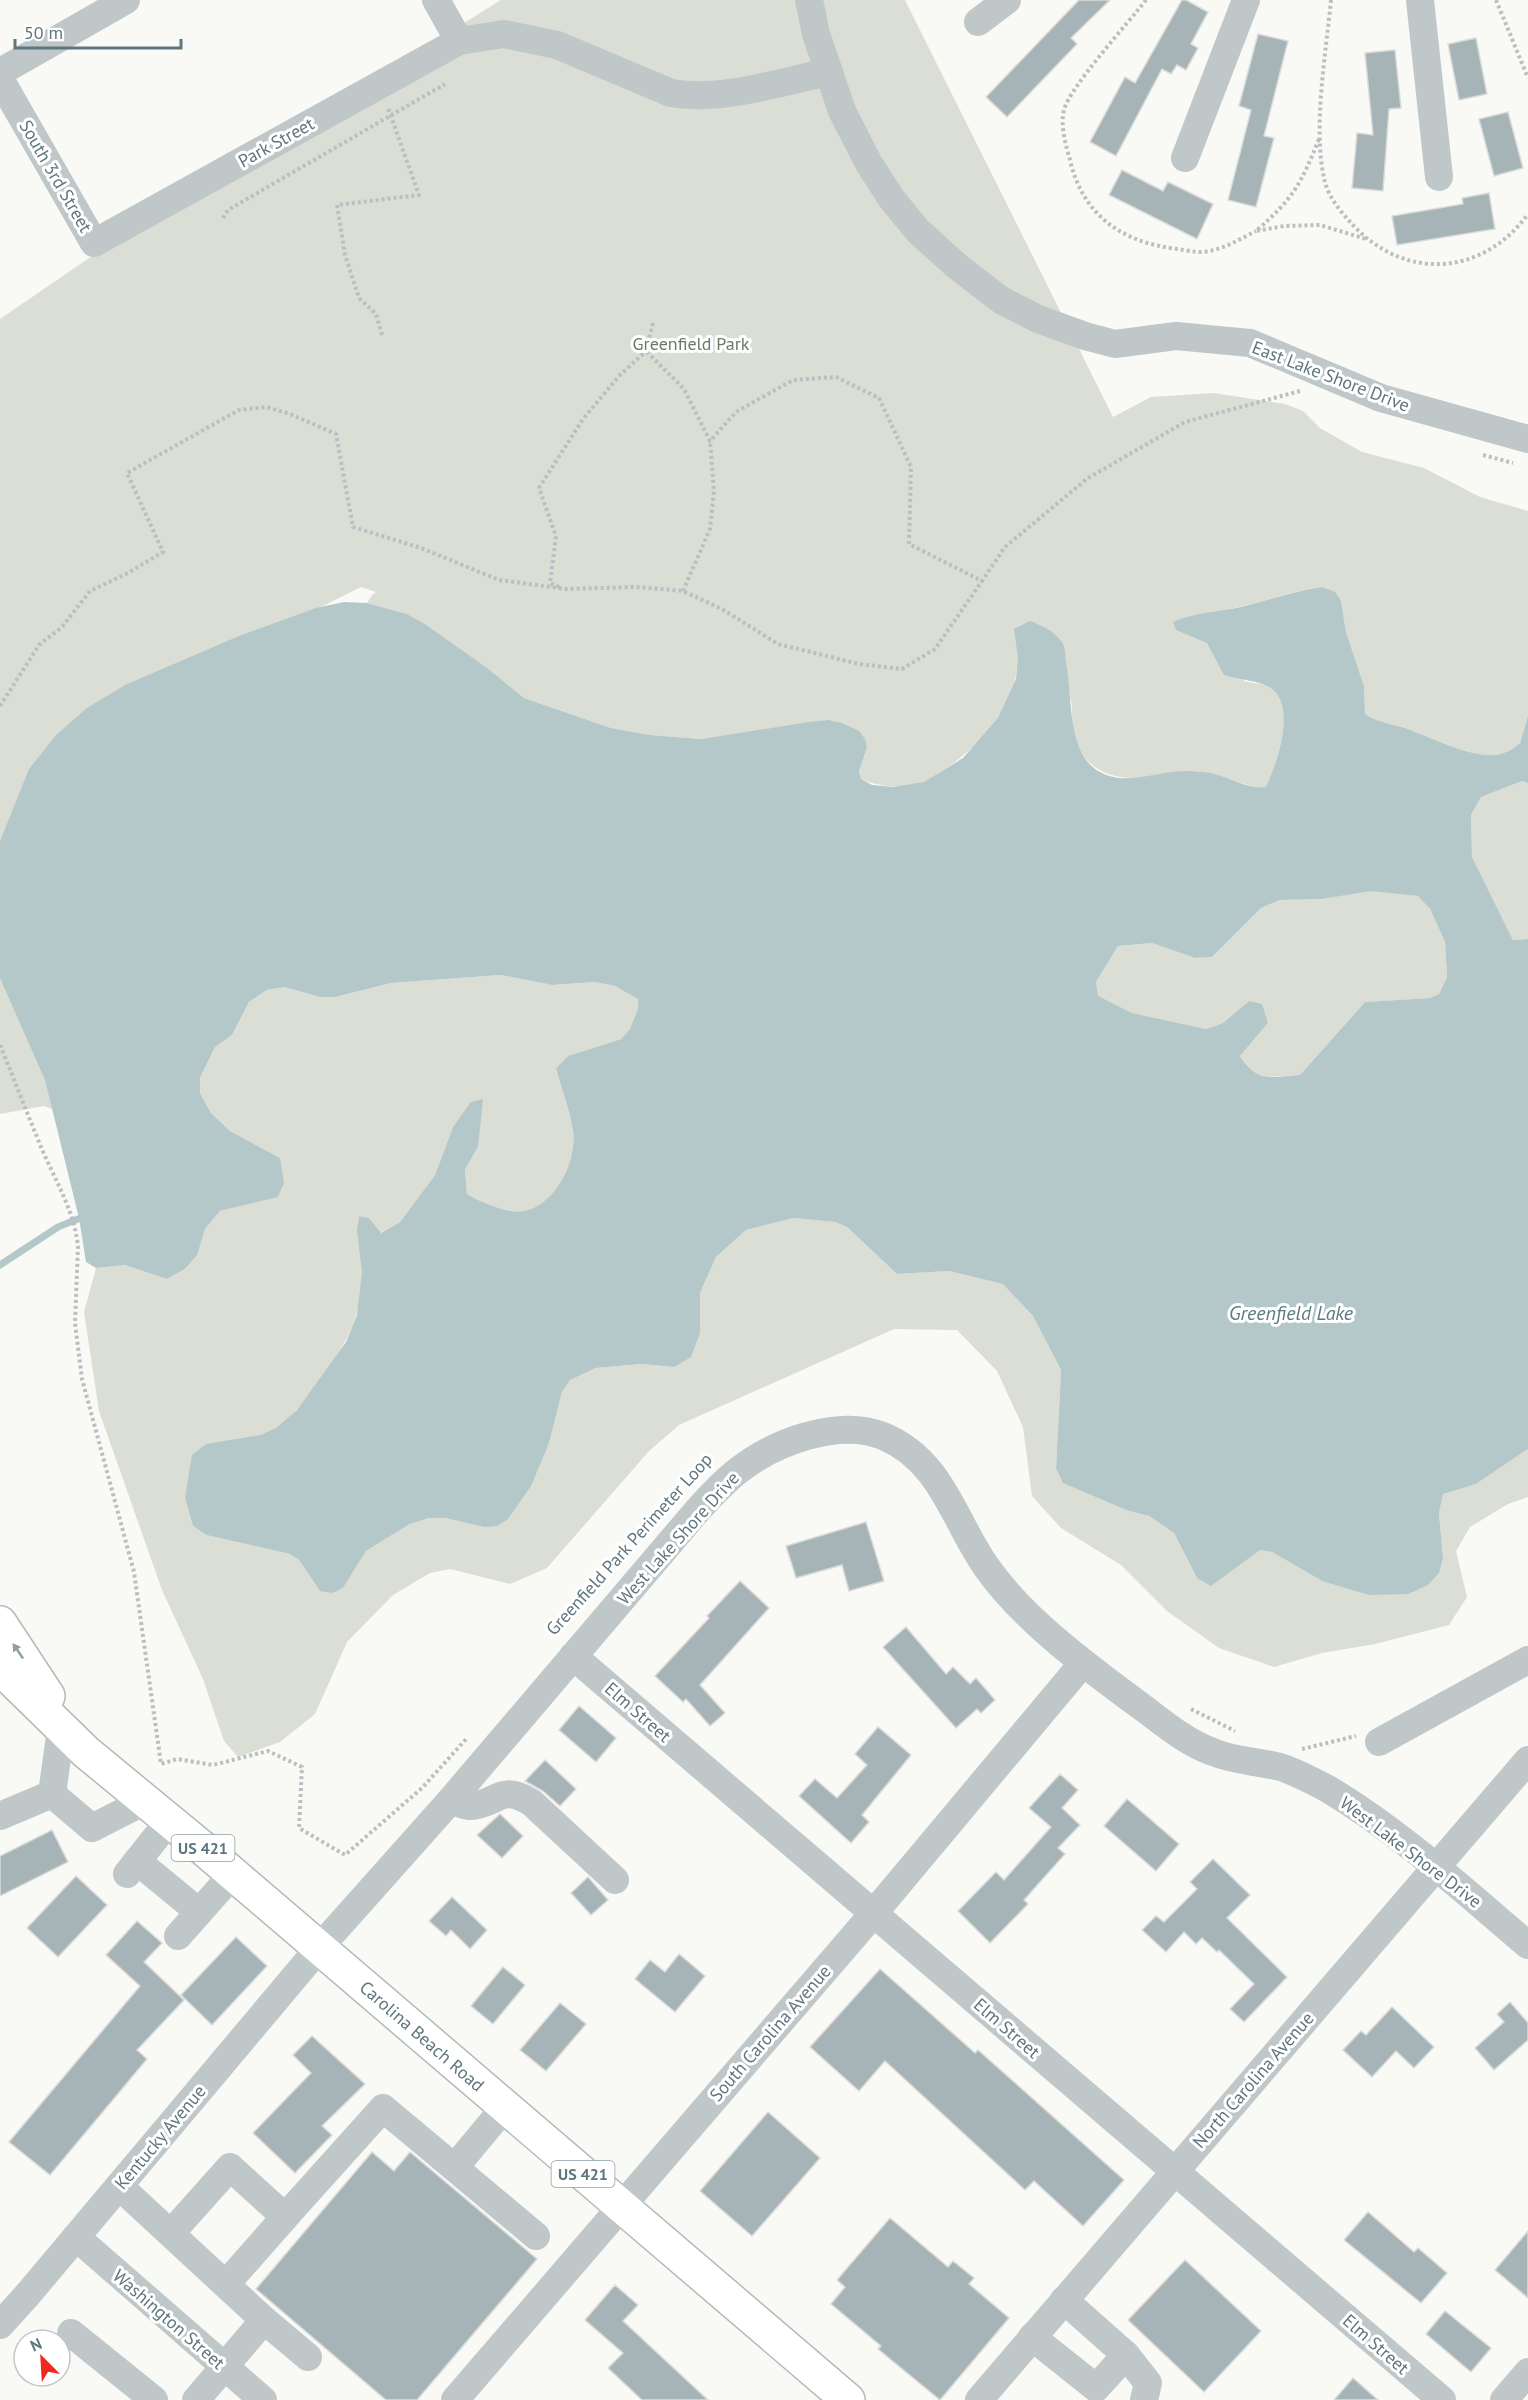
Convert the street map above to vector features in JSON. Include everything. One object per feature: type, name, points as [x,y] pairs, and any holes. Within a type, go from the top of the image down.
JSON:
[{"type":"highway","points":[[0,1623],[86,1752]]},
{"type":"highway","name":"Carolina Beach Road","points":[[0,1668],[86,1752],[233,1874],[848,2400]]},
{"type":"street","points":[[0,72],[126,0]]},
{"type":"street","points":[[436,0],[459,41],[504,34],[557,45],[671,93],[700,96],[751,89],[829,72]]},
{"type":"street","points":[[809,0],[816,34],[829,72]]},
{"type":"street","points":[[824,0],[829,72]]},
{"type":"street","points":[[978,22],[1007,0]]},
{"type":"street","points":[[1185,158],[1246,0]]},
{"type":"street","points":[[1420,0],[1439,177]]},
{"type":"street","name":"Park Street","points":[[94,243],[459,41]]},
{"type":"street","name":"East Lake Shore Drive","points":[[829,72],[842,111],[868,162],[891,198],[918,231],[976,282],[1001,300],[1038,319],[1115,344],[1176,336],[1250,343],[1381,398],[1528,439]]},
{"type":"street","name":"South 3rd Street","points":[[0,79],[94,243]]},
{"type":"street","name":"West Lake Shore Drive","points":[[319,1948],[451,1800],[697,1511],[739,1470],[778,1447],[842,1430],[881,1435],[912,1452],[945,1491],[963,1529],[988,1569],[1018,1605],[1083,1663],[1197,1745],[1235,1760],[1279,1767],[1326,1788],[1436,1867],[1528,1945]]},
{"type":"street","name":"Elm Street","points":[[573,1656],[1442,2400]]},
{"type":"street","points":[[1370,1738],[1528,1660]]},
{"type":"street","name":"South Carolina Avenue","points":[[455,2400],[873,1914],[1083,1663]]},
{"type":"street","points":[[52,1794],[61,1729]]},
{"type":"street","name":"North Carolina Avenue","points":[[979,2400],[1528,1760]]},
{"type":"street","points":[[451,1800],[468,1806],[508,1792],[521,1796],[532,1803],[615,1880]]},
{"type":"street","points":[[52,1794],[92,1828],[157,1811]]},
{"type":"street","points":[[0,1816],[52,1794]]},
{"type":"street","points":[[157,1811],[132,1868],[199,1912]]},
{"type":"street","points":[[178,1936],[233,1874]]},
{"type":"street","name":"Kentucky Avenue","points":[[0,2325],[319,1948]]},
{"type":"street","points":[[455,2168],[505,2107]]},
{"type":"street","points":[[226,2284],[383,2108],[536,2236]]},
{"type":"street","points":[[171,2234],[230,2167],[285,2217]]},
{"type":"street","points":[[119,2186],[264,2320],[308,2357]]},
{"type":"street","name":"Washington Street","points":[[76,2237],[263,2400]]},
{"type":"street","points":[[1064,2300],[1126,2355],[1148,2383],[1145,2400]]},
{"type":"street","points":[[196,2400],[264,2320]]},
{"type":"street","points":[[72,2334],[154,2400]]},
{"type":"street","points":[[1032,2337],[1091,2394],[1126,2355]]},
{"type":"street","points":[[1504,2400],[1528,2372]]},
{"type":"path","points":[[1146,0],[1075,89],[1064,110],[1064,137],[1072,172],[1088,203],[1110,226],[1135,240],[1168,248],[1200,252],[1225,247],[1256,231],[1283,207],[1298,186],[1319,138]]},
{"type":"path","points":[[1331,0],[1319,138],[1325,183],[1337,208],[1366,239]]},
{"type":"path","points":[[1496,0],[1528,78]]},
{"type":"path","points":[[223,218],[228,210],[446,84]]},
{"type":"path","points":[[378,86],[391,114],[418,195],[337,206],[345,255],[359,298],[376,314],[382,335]]},
{"type":"path","points":[[1256,231],[1284,226],[1320,225],[1366,239],[1414,264],[1444,265],[1475,256],[1498,244],[1519,226],[1528,214]]},
{"type":"path","points":[[566,589],[550,583],[556,536],[539,488],[583,419],[619,376],[646,351],[653,323]]},
{"type":"path","points":[[646,351],[684,389],[710,441],[714,491],[710,529],[683,591]]},
{"type":"path","points":[[710,441],[736,412],[793,380],[836,377],[879,398],[911,467],[909,544],[982,581]]},
{"type":"path","points":[[0,706],[39,645],[62,627],[90,591],[126,574],[163,552],[127,473],[239,410],[266,407],[290,414],[336,434],[353,527],[421,548],[499,580],[566,589],[636,587],[683,591],[722,609],[778,644],[859,664],[902,669],[935,649],[1005,547],[1088,478],[1185,422],[1299,391],[1309,395]]},
{"type":"path","points":[[0,1045],[77,1233],[75,1323],[82,1379],[134,1572],[161,1764],[177,1759],[213,1765],[268,1751],[302,1767],[299,1827],[345,1855],[422,1788],[474,1731]]},
{"type":"path","points":[[1182,1704],[1244,1736]]},
{"type":"path","points":[[1294,1749],[1370,1738]]},
{"type":"green space","name":"Greenfield Park","points":[[501,0],[905,0],[1113,417],[1151,397],[1214,393],[1285,404],[1303,411],[1320,428],[1362,452],[1424,468],[1480,497],[1528,511],[1528,716],[1520,743],[1509,751],[1495,755],[1473,753],[1365,714],[1364,686],[1346,632],[1341,601],[1322,587],[1210,612],[1244,681],[1267,686],[1277,693],[1282,704],[1284,718],[1280,749],[1267,787],[1260,788],[1213,774],[1194,771],[1138,778],[1120,777],[1104,772],[1084,757],[1076,744],[1071,699],[1017,668],[1008,700],[1000,715],[979,741],[930,779],[908,786],[884,786],[861,779],[859,771],[867,748],[828,720],[701,739],[650,735],[611,728],[524,698],[425,624],[407,614],[367,603],[376,592],[361,587],[186,674],[122,1134],[44,1106],[0,1114],[0,319],[133,228]]},
{"type":"green space","points":[[1522,781],[1528,783],[1528,939],[1513,940],[1472,857],[1471,815],[1481,797]]},
{"type":"green space","points":[[1371,890],[1418,896],[1430,909],[1445,942],[1447,977],[1439,994],[1430,998],[1365,1002],[1300,1075],[1266,1076],[1246,1065],[1240,1056],[1268,1023],[1249,1001],[1223,1023],[1206,1029],[1132,1013],[1098,997],[1096,982],[1118,946],[1152,943],[1195,958],[1212,957],[1261,908],[1280,900],[1322,899]]},
{"type":"green space","points":[[501,975],[552,985],[595,982],[615,986],[638,998],[639,1009],[630,1029],[621,1039],[568,1056],[556,1068],[573,1131],[572,1155],[562,1180],[546,1200],[524,1211],[495,1207],[467,1194],[465,1168],[478,1147],[453,1127],[435,1175],[400,1222],[380,1233],[369,1218],[359,1216],[358,1231],[362,1260],[361,1291],[356,1316],[344,1344],[311,1392],[288,1419],[277,1428],[261,1436],[206,1444],[185,1498],[193,1526],[206,1535],[290,1554],[299,1560],[320,1591],[343,1588],[366,1551],[410,1524],[429,1518],[445,1518],[484,1527],[549,1443],[562,1392],[570,1380],[596,1368],[641,1364],[673,1367],[700,1333],[700,1293],[716,1257],[746,1230],[794,1218],[835,1222],[847,1227],[897,1274],[949,1271],[1004,1284],[1033,1316],[1061,1370],[1056,1468],[1129,1511],[1149,1516],[1174,1533],[1197,1578],[1260,1550],[1272,1552],[1322,1581],[1443,1558],[1439,1513],[1443,1493],[1476,1484],[1528,1449],[1528,1497],[1508,1504],[1470,1527],[1456,1551],[1467,1597],[1449,1625],[1375,1644],[1322,1653],[1274,1667],[1219,1648],[1167,1611],[1121,1565],[1061,1528],[1032,1496],[1023,1427],[997,1371],[957,1330],[894,1329],[679,1425],[649,1451],[547,1568],[510,1584],[450,1569],[430,1573],[393,1595],[347,1642],[315,1714],[280,1742],[238,1757],[224,1741],[203,1679],[162,1590],[99,1411],[84,1312],[96,1268],[123,1265],[167,1279],[185,1269],[196,1255],[205,1229],[220,1211],[278,1196],[280,1158],[230,1131],[211,1113],[200,1093],[200,1078],[215,1047],[232,1035],[249,1002],[267,990],[284,987],[320,997],[335,997],[391,983]]},
{"type":"water","name":"Greenfield Lake","points":[[1322,587],[1335,592],[1341,601],[1346,632],[1364,686],[1365,714],[1449,746],[1484,755],[1502,754],[1520,743],[1528,716],[1528,783],[1522,781],[1481,797],[1471,815],[1472,857],[1513,940],[1528,939],[1528,1449],[1476,1484],[1443,1494],[1439,1513],[1443,1558],[1439,1573],[1428,1585],[1408,1594],[1369,1595],[1322,1581],[1272,1552],[1260,1550],[1211,1586],[1197,1578],[1174,1533],[1149,1516],[1129,1511],[1063,1483],[1056,1468],[1061,1370],[1033,1316],[1003,1284],[949,1271],[897,1274],[847,1227],[835,1222],[794,1218],[746,1230],[716,1257],[700,1293],[700,1333],[691,1357],[674,1367],[641,1364],[596,1368],[570,1380],[562,1392],[549,1443],[531,1486],[508,1519],[497,1526],[484,1527],[445,1518],[429,1518],[410,1524],[366,1551],[343,1588],[332,1593],[320,1591],[299,1560],[290,1554],[206,1535],[193,1526],[185,1498],[192,1455],[206,1444],[261,1435],[276,1428],[297,1410],[346,1342],[357,1315],[362,1272],[357,1230],[359,1216],[369,1218],[381,1233],[400,1222],[435,1175],[453,1127],[471,1102],[483,1099],[478,1147],[465,1169],[467,1194],[495,1207],[511,1211],[524,1211],[546,1200],[555,1191],[568,1168],[573,1143],[570,1115],[556,1068],[568,1056],[621,1039],[630,1029],[638,1009],[638,999],[615,986],[595,982],[552,985],[501,975],[391,983],[335,997],[320,997],[284,987],[267,990],[249,1002],[232,1035],[215,1047],[200,1078],[200,1093],[211,1113],[230,1131],[280,1158],[284,1183],[278,1197],[220,1211],[205,1229],[197,1255],[185,1269],[167,1279],[124,1265],[96,1268],[86,1262],[79,1218],[45,1080],[0,978],[0,841],[29,769],[56,735],[87,708],[125,685],[239,636],[316,608],[344,602],[367,603],[407,614],[425,624],[487,668],[524,698],[611,728],[650,735],[701,739],[809,722],[828,720],[842,723],[859,731],[865,739],[867,748],[859,771],[861,779],[872,785],[893,787],[924,782],[963,758],[998,718],[1016,679],[1018,658],[1014,629],[1030,621],[1051,631],[1063,643],[1076,738],[1089,764],[1100,772],[1110,776],[1132,778],[1176,771],[1198,771],[1248,785],[1266,787],[1275,764],[1284,720],[1278,695],[1265,685],[1224,675],[1207,643],[1176,630],[1173,622],[1190,616],[1241,607]],"holes":[[[1371,891],[1418,896],[1430,909],[1445,942],[1447,977],[1439,994],[1430,998],[1365,1002],[1300,1075],[1273,1077],[1259,1074],[1246,1065],[1240,1056],[1268,1023],[1262,1004],[1249,1001],[1223,1023],[1206,1029],[1132,1013],[1098,996],[1096,982],[1118,946],[1152,943],[1195,958],[1212,957],[1261,908],[1280,900],[1322,899]]]},
{"type":"building","points":[[1079,0],[1110,0],[1071,38],[1077,44],[1007,117],[986,97]]},
{"type":"building","points":[[1182,0],[1208,12],[1191,44],[1198,48],[1186,70],[1177,65],[1171,74],[1162,69],[1116,156],[1090,142],[1125,77],[1135,83]]},
{"type":"building","points":[[1258,34],[1288,41],[1264,136],[1274,138],[1256,207],[1228,200],[1251,110],[1239,106]]},
{"type":"building","points":[[1476,38],[1487,94],[1459,100],[1448,44]]},
{"type":"building","points":[[1395,50],[1401,108],[1389,109],[1383,191],[1352,188],[1357,133],[1373,135],[1365,53]]},
{"type":"building","points":[[1508,112],[1523,168],[1494,176],[1479,119]]},
{"type":"building","points":[[1122,170],[1163,191],[1168,182],[1213,204],[1197,239],[1109,195]]},
{"type":"building","points":[[1489,193],[1495,229],[1397,245],[1392,216],[1463,204],[1462,198]]},
{"type":"building","points":[[866,1522],[884,1581],[849,1591],[842,1565],[796,1578],[786,1546]]},
{"type":"building","points":[[740,1581],[769,1608],[700,1685],[725,1713],[710,1726],[686,1699],[683,1702],[655,1676]]},
{"type":"building","points":[[906,1627],[946,1674],[953,1667],[970,1684],[976,1678],[995,1700],[981,1713],[977,1709],[956,1728],[883,1647]]},
{"type":"building","points":[[579,1706],[616,1738],[596,1762],[559,1730]]},
{"type":"building","points":[[878,1727],[911,1755],[862,1815],[869,1822],[851,1843],[799,1796],[815,1779],[837,1798],[867,1765],[855,1754]]},
{"type":"building","points":[[545,1760],[576,1789],[560,1806],[543,1791],[525,1781]]},
{"type":"building","points":[[1060,1774],[1078,1790],[1062,1808],[1080,1825],[1058,1848],[1065,1854],[1024,1900],[1028,1904],[990,1943],[958,1911],[996,1872],[1004,1880],[1051,1827],[1029,1808]]},
{"type":"building","points":[[1127,1799],[1179,1844],[1156,1871],[1104,1826]]},
{"type":"building","points":[[500,1814],[523,1836],[502,1858],[477,1835]]},
{"type":"building","points":[[52,1830],[68,1862],[0,1896],[0,1856]]},
{"type":"building","points":[[1213,1859],[1250,1895],[1227,1918],[1287,1977],[1244,2022],[1230,2009],[1254,1984],[1219,1950],[1217,1952],[1202,1938],[1196,1944],[1184,1932],[1166,1952],[1142,1930],[1156,1916],[1164,1922],[1197,1889],[1190,1882]]},
{"type":"building","points":[[76,1876],[107,1905],[58,1957],[27,1928]]},
{"type":"building","points":[[588,1877],[608,1900],[591,1915],[571,1893]]},
{"type":"building","points":[[452,1897],[487,1930],[470,1949],[451,1930],[446,1936],[429,1921]]},
{"type":"building","points":[[137,1921],[162,1943],[144,1962],[184,2000],[137,2050],[147,2059],[50,2175],[9,2142],[140,1986],[106,1955]]},
{"type":"building","points":[[236,1937],[267,1966],[212,2025],[181,1995]]},
{"type":"building","points":[[679,1954],[705,1976],[675,2012],[635,1979],[650,1960],[665,1972]]},
{"type":"building","points":[[503,1967],[525,1985],[493,2024],[471,2006]]},
{"type":"building","points":[[880,1969],[975,2053],[978,2050],[1124,2180],[1083,2226],[1034,2181],[1025,2190],[885,2061],[859,2091],[810,2047]]},
{"type":"building","points":[[1510,2002],[1528,2023],[1528,2040],[1494,2070],[1475,2048],[1504,2022],[1497,2014]]},
{"type":"building","points":[[560,2003],[586,2024],[546,2071],[520,2050]]},
{"type":"building","points":[[1392,2007],[1434,2047],[1414,2068],[1396,2051],[1372,2077],[1343,2050],[1361,2031],[1366,2035]]},
{"type":"building","points":[[312,2036],[365,2084],[322,2126],[332,2135],[295,2173],[253,2133],[311,2073],[293,2055]]},
{"type":"building","points":[[768,2112],[820,2158],[752,2236],[700,2191]]},
{"type":"building","points":[[372,2152],[394,2171],[410,2152],[537,2259],[417,2400],[386,2400],[256,2289]]},
{"type":"building","points":[[1368,2212],[1414,2252],[1418,2248],[1447,2273],[1421,2303],[1344,2240]]},
{"type":"building","points":[[890,2218],[948,2267],[953,2261],[974,2278],[969,2284],[1009,2318],[940,2400],[878,2349],[881,2346],[831,2304],[845,2287],[837,2280]]},
{"type":"building","points":[[1528,2231],[1528,2298],[1495,2270]]},
{"type":"building","points":[[1185,2260],[1261,2331],[1204,2392],[1128,2320]]},
{"type":"building","points":[[615,2285],[638,2305],[623,2321],[708,2400],[642,2400],[608,2368],[623,2353],[585,2320]]},
{"type":"building","points":[[1445,2311],[1491,2348],[1471,2372],[1426,2334]]},
{"type":"building","points":[[1353,2378],[1378,2400],[1334,2400]]},
{"type":"waterway","points":[[0,1265],[58,1227],[88,1215]]}]
